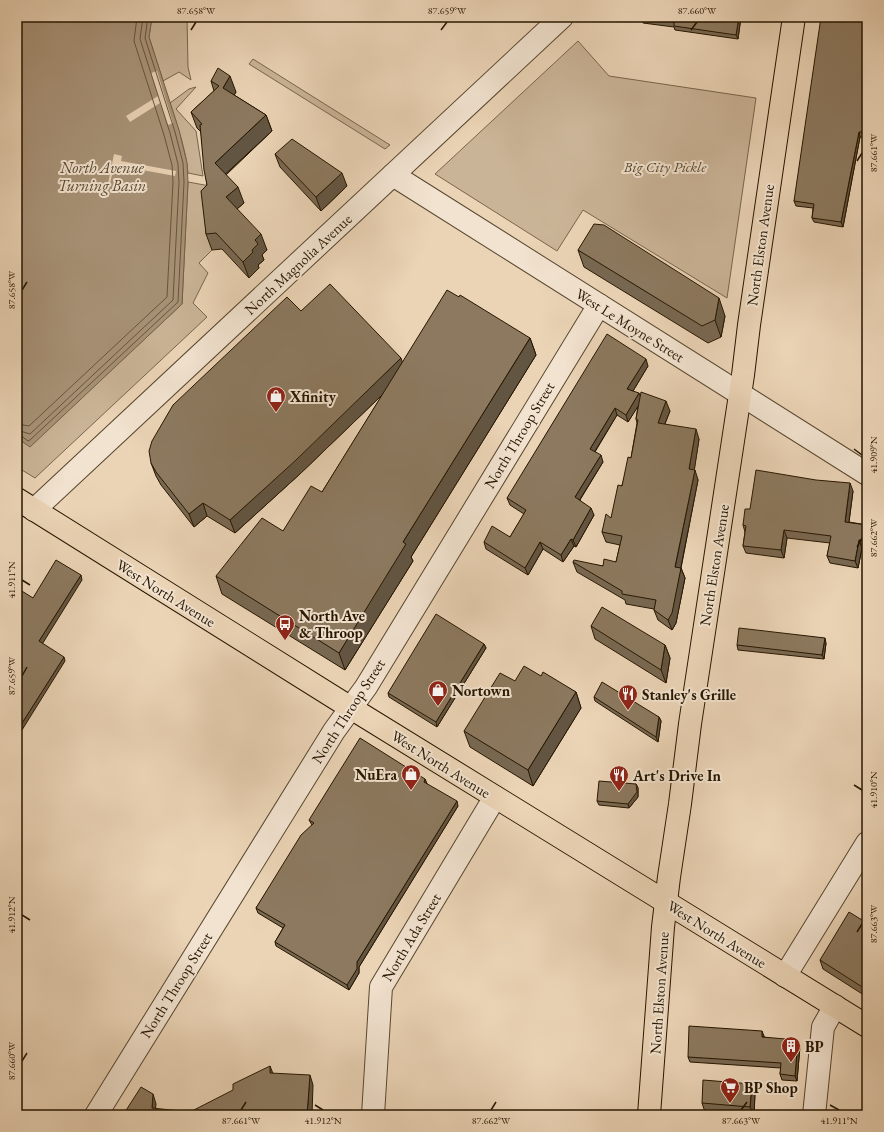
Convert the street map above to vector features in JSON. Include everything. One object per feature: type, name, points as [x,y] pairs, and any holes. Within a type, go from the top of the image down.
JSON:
[{"type":"main road","name":"North Elston Avenue","points":[[650,1115],[666,902],[690,724],[740,394],[794,17]]},
{"type":"main road","name":"West North Avenue","points":[[26,504],[351,708],[867,1026]]},
{"type":"street","name":"North Magnolia Avenue","points":[[26,504],[393,175],[562,17]]},
{"type":"street","name":"West Le Moyne Street","points":[[393,175],[867,474]]},
{"type":"street","name":"North Throop Street","points":[[96,1115],[334,731],[366,687],[599,305]]},
{"type":"street","name":"North Ada Street","points":[[373,1115],[381,987],[496,797]]},
{"type":"street","points":[[785,976],[867,843]]},
{"type":"street","points":[[814,1115],[823,1027],[835,1006]]},
{"type":"green space","points":[[152,17],[187,18],[188,67],[191,80],[179,72],[163,81],[149,37]]},
{"type":"green space","name":"Big City Pickle","points":[[578,41],[609,76],[756,98],[727,298],[583,210],[557,251],[435,174]]},
{"type":"green space","points":[[253,59],[390,145],[385,149],[249,64]]},
{"type":"green space","points":[[196,87],[176,109],[196,131],[203,176],[188,173],[183,146],[170,103],[189,89]]},
{"type":"green space","points":[[188,182],[210,186],[207,207],[212,250],[199,263],[208,273],[193,303],[207,317],[35,478],[17,467],[17,438],[30,446],[182,304]]},
{"type":"water","name":"North Avenue Turning Basin","points":[[17,17],[152,17],[149,37],[179,130],[187,163],[188,182],[182,304],[30,447],[17,438]]},
{"type":"pier","points":[[157,71],[173,123],[168,125],[160,103],[130,122],[126,116],[158,96],[151,73]]},
{"type":"pier","points":[[114,154],[122,156],[121,161],[176,171],[175,176],[120,166],[119,171],[113,170],[110,184],[108,184]]},
{"type":"building","points":[[642,17],[739,17],[736,35],[674,26],[674,22]]},
{"type":"building","points":[[821,17],[867,17],[867,217],[863,132],[859,132],[841,222],[812,218],[814,204],[794,201]]},
{"type":"building","points":[[218,68],[230,76],[223,88],[266,115],[215,163],[238,187],[226,197],[261,234],[255,240],[258,244],[252,250],[253,252],[243,262],[216,233],[206,234],[201,191],[207,185],[204,170],[200,125],[202,124],[191,112],[219,86],[211,81]]},
{"type":"building","points":[[292,139],[342,173],[316,197],[275,154]]},
{"type":"building","points":[[594,224],[604,225],[719,298],[715,320],[702,326],[578,250]]},
{"type":"building","name":"Xfinity","points":[[330,284],[401,358],[296,460],[230,520],[203,503],[189,514],[156,472],[151,463],[149,451],[152,441],[173,405],[287,297],[301,311]]},
{"type":"building","points":[[447,290],[459,297],[460,295],[530,338],[403,542],[406,544],[339,653],[216,576],[262,518],[283,531],[311,486],[322,492]]},
{"type":"building","points":[[607,334],[646,359],[627,389],[639,393],[626,415],[615,408],[590,449],[601,455],[575,497],[591,508],[573,540],[571,539],[561,555],[540,542],[525,568],[484,542],[492,526],[510,537],[526,510],[507,498]]},
{"type":"building","points":[[641,392],[666,401],[658,423],[696,429],[689,469],[695,470],[675,567],[681,568],[672,613],[668,620],[654,610],[656,600],[622,594],[622,591],[573,562],[574,560],[603,566],[604,559],[616,562],[622,536],[602,532],[606,514],[611,518],[618,485],[622,486],[628,457],[631,458],[638,420],[636,419]]},
{"type":"building","points":[[756,470],[816,480],[850,483],[845,522],[867,525],[867,530],[862,540],[859,540],[855,561],[827,556],[831,536],[784,530],[781,550],[743,546],[746,526],[743,525],[745,509],[750,509]]},
{"type":"building","points":[[56,560],[81,575],[39,641],[64,657],[17,731],[17,588],[33,598]]},
{"type":"building","points":[[602,607],[665,645],[661,670],[591,626]]},
{"type":"building","points":[[436,614],[484,644],[436,722],[388,693]]},
{"type":"building","points":[[739,628],[825,638],[822,655],[737,645]]},
{"type":"building","points":[[524,666],[541,676],[543,672],[576,692],[528,770],[464,731],[500,673],[515,681]]},
{"type":"building","name":"Stanley's Grille","points":[[602,682],[659,717],[656,737],[594,697]]},
{"type":"building","points":[[360,738],[425,779],[424,782],[457,801],[357,962],[357,969],[347,985],[275,942],[285,925],[256,908],[301,835],[314,823],[309,820]]},
{"type":"building","name":"Art's Drive In","points":[[599,781],[636,784],[637,792],[628,804],[597,801]]},
{"type":"building","points":[[849,912],[867,923],[867,990],[820,960]]},
{"type":"building","points":[[689,1026],[762,1031],[762,1037],[798,1040],[795,1076],[780,1074],[781,1063],[688,1057]]},
{"type":"building","points":[[270,1066],[270,1073],[310,1075],[307,1115],[123,1115],[141,1087],[153,1094],[152,1108],[190,1112],[233,1090],[233,1084]]},
{"type":"building","points":[[703,1080],[752,1084],[750,1107],[702,1103]]},
{"type":"place","name":"Xfinity","points":[[276,413]]},
{"type":"place","name":"North Ave & Throop","points":[[285,641]]},
{"type":"place","name":"Nortown","points":[[438,707]]},
{"type":"place","name":"Stanley's Grille","points":[[628,711]]},
{"type":"place","name":"NuEra","points":[[411,791]]},
{"type":"place","name":"Art's Drive In","points":[[619,792]]},
{"type":"place","name":"BP","points":[[791,1063]]},
{"type":"place","name":"BP Shop","points":[[730,1104]]}]
